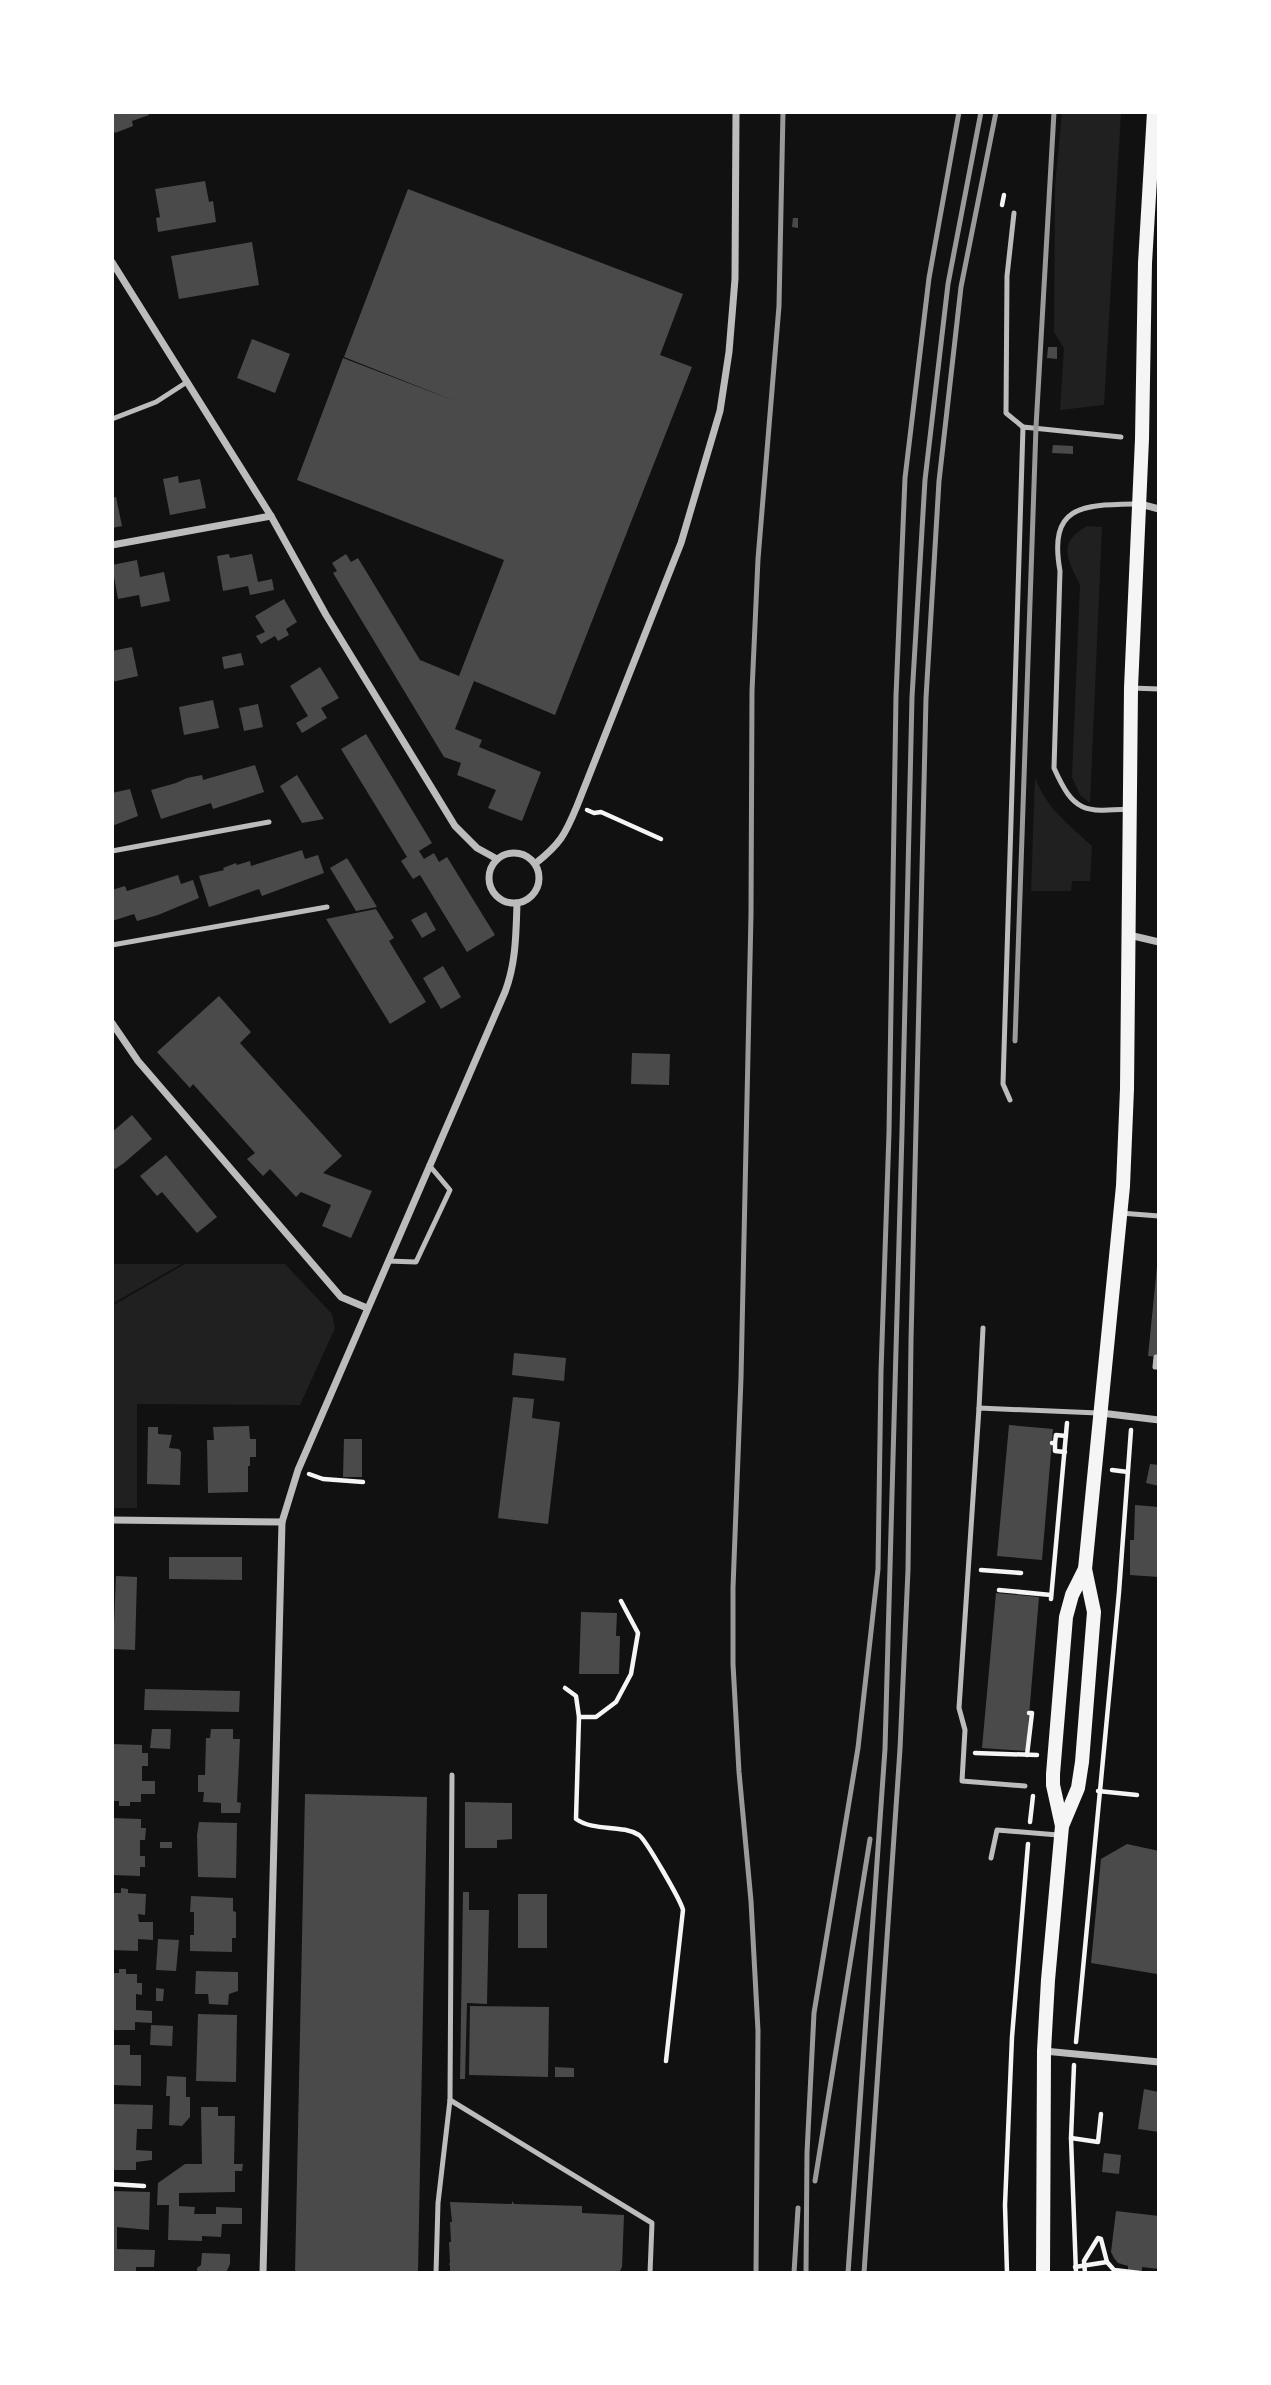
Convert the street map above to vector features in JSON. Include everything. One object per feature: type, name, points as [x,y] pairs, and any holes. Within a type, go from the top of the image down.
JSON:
[{"type":"main road","points":[[1043,2273],[1044,2051],[1062,1831],[1077,1788],[1082,1762],[1094,1612],[1086,1569],[1120,1213],[1127,1089],[1131,688],[1140,504],[1144,263],[1154,112]]},
{"type":"main road","points":[[1062,1831],[1053,1774],[1066,1617],[1072,1595],[1086,1569]]},
{"type":"street","points":[[536,863],[555,848],[565,834],[587,782],[681,543],[720,411],[729,352],[734,279],[736,112]]},
{"type":"street","points":[[112,262],[271,516],[326,615],[455,826],[477,848],[497,859]]},
{"type":"street","points":[[1140,504],[1159,509]]},
{"type":"street","points":[[112,545],[271,516]]},
{"type":"street","points":[[517,852],[536,863],[540,876],[538,888],[530,899],[517,904],[505,902],[494,894],[489,882],[490,869],[497,859],[507,853],[517,852]]},
{"type":"street","points":[[263,2273],[282,1522],[293,1482],[511,975],[516,951],[517,904]]},
{"type":"street","points":[[1128,935],[1159,942]]},
{"type":"street","points":[[112,1023],[138,1062],[341,1297],[367,1308]]},
{"type":"street","points":[[1100,1413],[1159,1420]]},
{"type":"street","points":[[112,1520],[282,1522]]},
{"type":"street","points":[[1044,2051],[1159,2062]]},
{"type":"lane","points":[[1014,213],[1007,276],[1006,413],[1023,427],[1121,437]]},
{"type":"lane","points":[[112,419],[156,402],[187,383]]},
{"type":"lane","points":[[1010,1100],[1003,1084],[1023,427]]},
{"type":"lane","points":[[1130,809],[1092,811],[1080,807],[1063,789],[1054,768],[1060,571],[1056,551],[1063,521],[1075,510],[1099,505],[1140,504]]},
{"type":"lane","points":[[1131,688],[1159,689]]},
{"type":"lane","points":[[112,851],[269,822]]},
{"type":"lane","points":[[112,945],[327,906]]},
{"type":"lane","points":[[388,1261],[416,1262],[450,1190],[429,1165]]},
{"type":"lane","points":[[1120,1213],[1159,1216]]},
{"type":"lane","points":[[983,1328],[959,1708],[965,1730],[962,1781],[1025,1786]]},
{"type":"lane","points":[[1156,1357],[1155,1367],[1159,1367]]},
{"type":"lane","points":[[979,1408],[1100,1413]]},
{"type":"lane","points":[[436,2273],[438,2203],[450,2100],[452,1775]]},
{"type":"lane","points":[[991,1858],[996,1829],[1062,1831]]},
{"type":"lane","points":[[450,2100],[652,2223],[650,2273]]},
{"type":"path","points":[[594,813],[601,812],[661,839]]},
{"type":"path","points":[[1107,2262],[1076,2270],[1071,2138],[1075,2053],[1132,1415]]},
{"type":"path","points":[[1065,1452],[1055,1451],[1054,1443],[1056,1436],[1066,1436]]},
{"type":"path","points":[[315,1476],[363,1482]]},
{"type":"path","points":[[969,1569],[1021,1573]]},
{"type":"path","points":[[999,1590],[1051,1595]]},
{"type":"path","points":[[579,1717],[596,1717],[616,1702],[631,1674],[638,1633],[621,1601]]},
{"type":"path","points":[[565,1688],[576,1696],[579,1717],[576,1819],[585,1825],[639,1835],[655,1856],[683,1910],[666,2061]]},
{"type":"path","points":[[1027,1755],[1030,1713],[1040,1715]]},
{"type":"path","points":[[964,1752],[1037,1755]]},
{"type":"path","points":[[1100,1791],[1137,1795]]},
{"type":"path","points":[[1007,2273],[1005,2205],[1012,2037],[1033,1795]]},
{"type":"path","points":[[1071,2138],[1098,2142],[1101,2114]]},
{"type":"path","points":[[112,2184],[144,2186]]},
{"type":"path","points":[[1085,2273],[1084,2261],[1098,2238],[1101,2239],[1107,2262],[1114,2270],[1140,2273]]},
{"type":"shaded area","points":[[1062,112],[1121,112],[1104,405],[1060,410],[1064,348],[1054,332],[1055,186]]},
{"type":"shaded area","points":[[1087,526],[1102,527],[1090,803],[1080,795],[1072,777],[1080,585],[1067,552],[1071,539]]},
{"type":"shaded area","points":[[1035,777],[1052,807],[1092,846],[1090,881],[1072,881],[1071,891],[1031,891]]},
{"type":"shaded area","points":[[112,1264],[181,1264],[112,1304]]},
{"type":"shaded area","points":[[185,1264],[285,1264],[332,1314],[335,1328],[300,1405],[137,1404],[137,1508],[112,1508],[112,1306]]},
{"type":"building","points":[[112,112],[148,112],[149,115],[132,121],[133,126],[115,133],[112,129]]},
{"type":"building","points":[[205,181],[209,202],[213,201],[216,222],[158,232],[156,218],[160,217],[155,189]]},
{"type":"building","points":[[408,189],[683,294],[660,355],[692,367],[555,715],[474,681],[455,729],[482,740],[479,747],[541,772],[522,821],[488,808],[496,790],[457,775],[461,763],[444,757],[333,573],[337,571],[332,563],[346,554],[351,562],[358,558],[420,660],[459,676],[504,560],[297,480],[343,358],[455,401],[344,357]]},
{"type":"building","points":[[793,218],[798,218],[798,228],[792,227]]},
{"type":"building","points":[[252,242],[259,285],[179,299],[171,256]]},
{"type":"building","points":[[252,339],[290,354],[275,393],[237,378]]},
{"type":"building","points":[[1048,347],[1057,347],[1057,359],[1047,358]]},
{"type":"building","points":[[1053,445],[1073,446],[1073,454],[1052,453]]},
{"type":"building","points":[[178,476],[179,483],[200,479],[206,508],[170,515],[163,479]]},
{"type":"building","points":[[116,497],[122,526],[112,528],[112,498]]},
{"type":"building","points":[[229,554],[230,558],[252,554],[258,582],[272,579],[274,590],[250,595],[248,586],[223,591],[217,556]]},
{"type":"building","points":[[137,560],[140,577],[164,572],[170,601],[141,607],[139,595],[118,599],[112,565]]},
{"type":"building","points":[[284,599],[297,622],[286,629],[289,635],[278,641],[275,636],[261,644],[256,636],[265,632],[255,616]]},
{"type":"building","points":[[132,647],[138,676],[112,682],[112,651]]},
{"type":"building","points":[[241,653],[244,665],[224,669],[222,657]]},
{"type":"building","points":[[320,667],[339,698],[321,708],[327,718],[302,733],[296,723],[308,716],[290,686]]},
{"type":"building","points":[[213,700],[219,728],[184,735],[179,707]]},
{"type":"building","points":[[258,704],[263,727],[244,731],[239,708]]},
{"type":"building","points":[[366,734],[432,843],[419,851],[424,859],[434,853],[439,862],[447,857],[495,935],[467,952],[420,875],[413,879],[401,861],[407,857],[341,749]]},
{"type":"building","points":[[255,765],[264,792],[213,809],[211,803],[161,819],[151,790],[187,778],[202,775],[203,780]]},
{"type":"building","points":[[297,775],[324,819],[302,823],[280,786]]},
{"type":"building","points":[[130,789],[138,816],[112,826],[112,793]]},
{"type":"building","points":[[302,850],[305,859],[318,855],[324,873],[262,896],[259,889],[209,907],[199,876],[224,870],[223,868],[236,863],[237,865],[250,861],[251,866]]},
{"type":"building","points":[[347,858],[377,907],[356,911],[330,868]]},
{"type":"building","points":[[178,875],[181,884],[193,880],[199,898],[137,921],[134,914],[112,921],[112,890],[125,886],[127,891]]},
{"type":"building","points":[[376,909],[394,938],[389,941],[426,1002],[390,1024],[326,919]]},
{"type":"building","points":[[426,912],[436,930],[422,938],[411,920]]},
{"type":"building","points":[[443,966],[461,997],[441,1009],[423,978]]},
{"type":"building","points":[[219,996],[251,1032],[240,1043],[342,1156],[323,1173],[372,1191],[351,1238],[322,1226],[331,1205],[301,1192],[296,1197],[270,1169],[263,1176],[247,1159],[255,1153],[193,1084],[190,1088],[157,1052]]},
{"type":"building","points":[[632,1053],[670,1054],[669,1085],[631,1084]]},
{"type":"building","points":[[132,1115],[152,1139],[112,1171],[112,1132]]},
{"type":"building","points":[[166,1155],[217,1217],[197,1233],[162,1192],[157,1196],[140,1176]]},
{"type":"building","points":[[1159,1266],[1159,1357],[1148,1356]]},
{"type":"building","points":[[514,1353],[566,1358],[564,1381],[512,1375]]},
{"type":"building","points":[[513,1397],[534,1399],[532,1418],[560,1422],[548,1524],[498,1518]]},
{"type":"building","points":[[1009,1425],[1053,1429],[1042,1560],[997,1556]]},
{"type":"building","points":[[249,1426],[250,1439],[256,1439],[256,1457],[250,1457],[248,1492],[208,1493],[207,1440],[214,1440],[213,1427]]},
{"type":"building","points":[[148,1427],[158,1427],[158,1434],[172,1435],[169,1448],[179,1449],[181,1452],[180,1485],[147,1484]]},
{"type":"building","points":[[344,1439],[362,1439],[362,1477],[343,1477]]},
{"type":"building","points":[[1150,1464],[1159,1465],[1159,1486],[1146,1483]]},
{"type":"building","points":[[1135,1505],[1159,1507],[1159,1577],[1130,1575],[1130,1540],[1134,1540]]},
{"type":"building","points":[[169,1557],[242,1557],[242,1580],[169,1579]]},
{"type":"building","points":[[116,1576],[137,1577],[135,1650],[113,1649]]},
{"type":"building","points":[[996,1593],[1039,1597],[1026,1751],[982,1748]]},
{"type":"building","points":[[581,1612],[617,1613],[616,1636],[620,1636],[619,1674],[579,1674]]},
{"type":"building","points":[[145,1689],[240,1691],[239,1712],[144,1710]]},
{"type":"building","points":[[152,1729],[171,1729],[170,1749],[150,1748]]},
{"type":"building","points":[[211,1729],[233,1729],[233,1739],[240,1739],[237,1802],[241,1803],[240,1813],[221,1813],[221,1803],[203,1802],[204,1792],[198,1792],[198,1775],[205,1775],[206,1738],[210,1738]]},
{"type":"building","points":[[112,1744],[142,1745],[142,1753],[148,1753],[148,1766],[142,1766],[142,1781],[155,1781],[155,1794],[141,1794],[141,1802],[130,1802],[130,1806],[119,1806],[119,1801],[112,1801]]},
{"type":"building","points":[[305,1794],[427,1797],[418,2273],[295,2273]]},
{"type":"building","points":[[465,1802],[512,1803],[512,1839],[497,1840],[497,1848],[465,1848]]},
{"type":"building","points":[[112,1818],[141,1819],[141,1828],[146,1828],[145,1840],[140,1840],[140,1856],[145,1856],[145,1867],[140,1867],[140,1876],[112,1875]]},
{"type":"building","points":[[199,1822],[237,1823],[236,1878],[198,1877]]},
{"type":"building","points":[[160,1842],[172,1842],[172,1848],[160,1848]]},
{"type":"building","points":[[1127,1844],[1159,1851],[1157,1974],[1091,1963],[1101,1859]]},
{"type":"building","points":[[121,1888],[128,1889],[128,1893],[146,1894],[145,1915],[138,1914],[139,1922],[153,1922],[153,1940],[138,1939],[138,1951],[112,1950],[112,1893],[121,1893]]},
{"type":"building","points":[[463,1892],[469,1892],[469,1910],[489,1910],[487,2004],[467,2003],[465,2079],[460,2079]]},
{"type":"building","points":[[518,1894],[547,1894],[547,1948],[518,1948]]},
{"type":"building","points":[[191,1896],[233,1898],[236,1938],[232,1938],[232,1952],[190,1951],[190,1935],[194,1935],[194,1912],[190,1912]]},
{"type":"building","points":[[158,1939],[179,1940],[176,1971],[156,1970]]},
{"type":"building","points":[[119,1969],[126,1969],[126,1974],[137,1974],[137,1983],[142,1983],[142,1995],[136,1994],[136,2010],[152,2011],[152,2023],[135,2022],[135,2030],[112,2030],[112,1973],[119,1973]]},
{"type":"building","points":[[196,1971],[238,1972],[238,1991],[229,1994],[228,2005],[209,2004],[208,1994],[195,1994]]},
{"type":"building","points":[[156,1988],[164,1989],[163,2001],[156,2001]]},
{"type":"building","points":[[470,2006],[549,2007],[548,2077],[469,2075]]},
{"type":"building","points":[[198,2014],[237,2015],[236,2082],[196,2081]]},
{"type":"building","points":[[151,2025],[173,2026],[172,2046],[150,2045]]},
{"type":"building","points":[[112,2045],[130,2045],[130,2055],[141,2055],[141,2086],[112,2085]]},
{"type":"building","points":[[555,2067],[574,2068],[574,2077],[555,2077]]},
{"type":"building","points":[[167,2076],[186,2077],[190,2117],[182,2126],[169,2125],[170,2096],[166,2096]]},
{"type":"building","points":[[1144,2089],[1159,2092],[1159,2132],[1138,2129]]},
{"type":"building","points":[[112,2104],[153,2105],[152,2129],[137,2129],[136,2150],[152,2151],[152,2160],[136,2162],[136,2170],[112,2170]]},
{"type":"building","points":[[201,2107],[218,2107],[218,2116],[235,2116],[234,2164],[243,2164],[242,2171],[235,2171],[235,2192],[179,2193],[179,2206],[195,2207],[194,2214],[216,2214],[216,2207],[242,2208],[242,2224],[222,2224],[221,2237],[202,2236],[202,2241],[168,2240],[169,2205],[157,2205],[158,2183],[185,2164],[202,2164]]},
{"type":"building","points":[[1104,2153],[1121,2155],[1119,2174],[1102,2172]]},
{"type":"building","points":[[112,2191],[150,2192],[149,2230],[117,2227],[117,2249],[155,2250],[154,2267],[136,2267],[136,2273],[112,2273]]},
{"type":"building","points":[[512,2201],[514,2204],[582,2206],[582,2213],[624,2215],[622,2267],[619,2273],[450,2273],[450,2202],[512,2204]]},
{"type":"building","points":[[1116,2211],[1159,2216],[1159,2269],[1142,2267],[1142,2271],[1128,2270],[1128,2266],[1118,2263],[1114,2258],[1111,2252]]},
{"type":"building","points":[[202,2253],[230,2254],[226,2273],[197,2273]]},
{"type":"railway","points":[[756,2273],[758,2031],[751,1901],[739,1772],[733,1664],[733,1588],[741,1378],[751,914],[752,691],[758,559],[779,306],[783,112]]},
{"type":"railway","points":[[806,2273],[807,2153],[814,2013],[858,1748],[878,1569],[896,696],[905,478],[929,278],[959,112]]},
{"type":"railway","points":[[848,2273],[885,1749],[912,697],[925,480],[948,284],[981,112]]},
{"type":"railway","points":[[864,2273],[900,1749],[908,1570],[926,698],[939,481],[961,287],[996,112]]},
{"type":"railway","points":[[1015,1041],[1036,427],[1054,112]]},
{"type":"railway","points":[[815,2181],[870,1839]]},
{"type":"railway","points":[[794,2273],[798,2208]]}]
